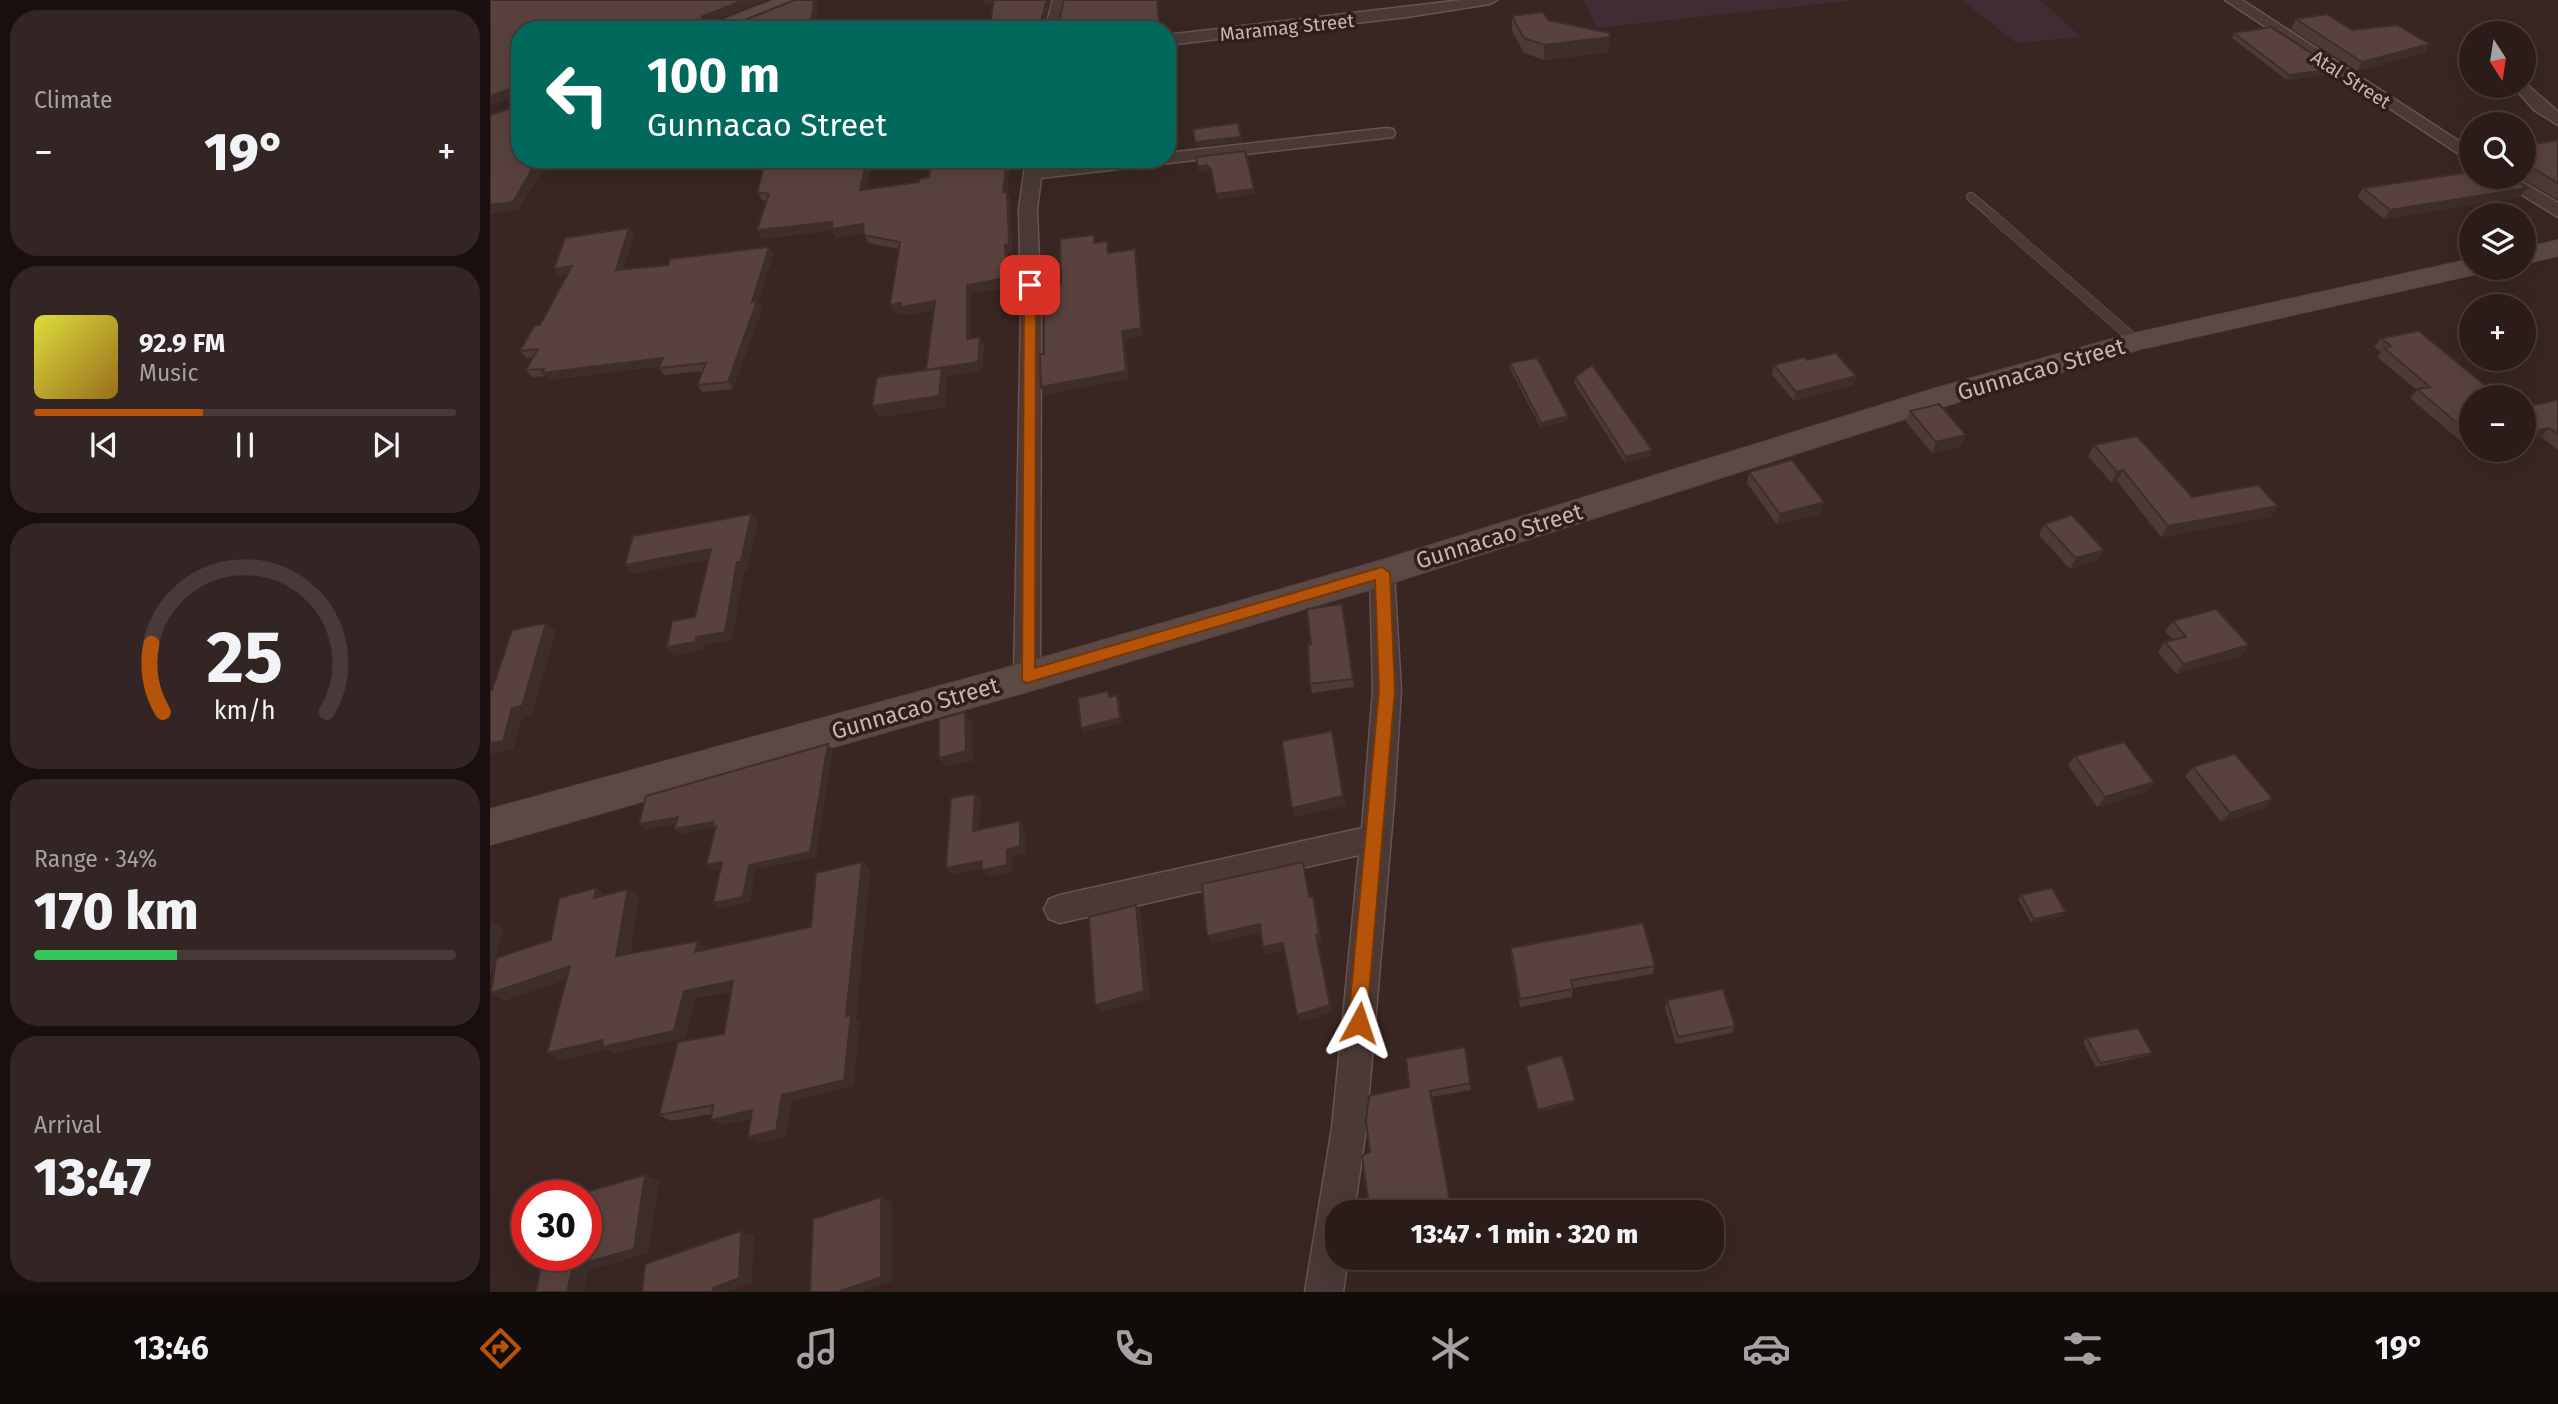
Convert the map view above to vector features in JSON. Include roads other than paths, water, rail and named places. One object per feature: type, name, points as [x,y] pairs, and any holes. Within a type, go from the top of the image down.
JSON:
[{"type":"street","points":[[738,21],[793,0]]},
{"type":"street","points":[[1054,21],[1060,0]]},
{"type":"street","name":"Maramag Street","points":[[1176,39],[1407,13],[1490,0]]},
{"type":"street","name":"Atal Street","points":[[2232,0],[2459,149]]},
{"type":"street","points":[[2532,98],[2558,120]]},
{"type":"street","points":[[1176,153],[1387,133]]},
{"type":"street","points":[[1027,677],[1031,311],[1028,209],[1034,168]]},
{"type":"street","points":[[2522,189],[2558,211]]},
{"type":"street","points":[[2536,253],[2558,248]]},
{"type":"street","name":"Gunnacao Street","points":[[490,828],[1027,677],[1382,573],[1934,400],[2136,341],[2459,270]]},
{"type":"street","points":[[1324,1292],[1349,1128],[1376,838],[1387,690],[1382,573]]},
{"type":"street","points":[[1060,909],[1376,838]]},
{"type":"lane","points":[[1971,197],[2136,341]]}]
